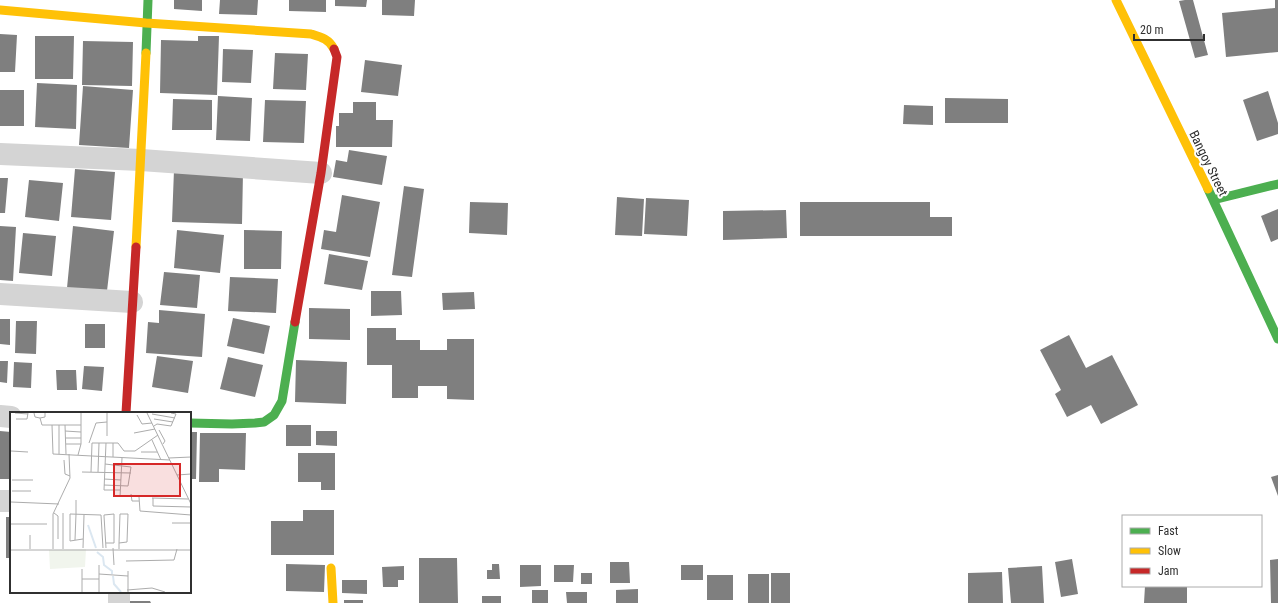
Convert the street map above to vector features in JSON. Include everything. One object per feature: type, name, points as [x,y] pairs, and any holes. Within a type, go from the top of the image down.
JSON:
[{"type":"street","points":[[126,412],[141,160],[148,0]]},
{"type":"street","name":"Bangoy Street","points":[[1116,0],[1278,338]]},
{"type":"street","points":[[0,10],[146,23],[311,34],[324,37],[332,44],[337,57],[321,173],[282,401],[277,412],[270,420],[254,424],[191,423]]},
{"type":"street","points":[[0,154],[141,160],[321,173]]},
{"type":"street","points":[[1213,200],[1278,184]]},
{"type":"street","points":[[0,294],[132,302]]},
{"type":"street","points":[[331,568],[333,603]]},
{"type":"building","points":[[174,0],[202,0],[202,11],[174,9]]},
{"type":"building","points":[[220,0],[258,0],[257,15],[219,14]]},
{"type":"building","points":[[289,0],[326,0],[326,12],[289,11]]},
{"type":"building","points":[[335,0],[367,0],[366,7],[335,6]]},
{"type":"building","points":[[382,0],[415,0],[414,16],[382,15]]},
{"type":"building","points":[[1193,0],[1208,55],[1195,58],[1179,1]]},
{"type":"building","points":[[1275,0],[1278,0],[1278,52],[1226,57],[1222,13],[1275,8]]},
{"type":"building","points":[[0,34],[17,35],[15,72],[0,72]]},
{"type":"building","points":[[35,36],[74,36],[73,79],[35,79]]},
{"type":"building","points":[[198,36],[219,36],[217,95],[160,93],[161,40],[198,41]]},
{"type":"building","points":[[83,41],[133,42],[132,86],[82,85]]},
{"type":"building","points":[[223,49],[253,50],[251,83],[222,82]]},
{"type":"building","points":[[275,53],[308,54],[306,90],[273,89]]},
{"type":"building","points":[[365,60],[402,65],[398,96],[361,92]]},
{"type":"building","points":[[37,83],[77,85],[76,129],[35,127]]},
{"type":"building","points":[[83,86],[133,90],[129,148],[79,145]]},
{"type":"building","points":[[0,90],[24,90],[24,126],[0,126]]},
{"type":"building","points":[[1268,91],[1278,123],[1278,134],[1257,141],[1243,100]]},
{"type":"building","points":[[218,96],[252,98],[250,141],[216,140]]},
{"type":"building","points":[[945,98],[1008,99],[1008,123],[945,123]]},
{"type":"building","points":[[173,99],[212,100],[212,130],[172,130]]},
{"type":"building","points":[[265,100],[306,101],[304,143],[263,142]]},
{"type":"building","points":[[353,102],[376,102],[376,120],[393,120],[392,147],[336,147],[336,126],[339,126],[339,113],[353,113]]},
{"type":"building","points":[[904,105],[933,106],[933,125],[903,124]]},
{"type":"building","points":[[349,150],[387,156],[382,185],[333,177],[336,160],[347,162]]},
{"type":"building","points":[[75,169],[115,172],[111,220],[71,217]]},
{"type":"building","points":[[174,170],[243,172],[242,224],[172,222]]},
{"type":"building","points":[[0,178],[8,178],[5,213],[0,213]]},
{"type":"building","points":[[29,180],[63,183],[59,221],[25,217]]},
{"type":"building","points":[[404,186],[424,189],[412,277],[392,275]]},
{"type":"building","points":[[342,195],[380,202],[370,257],[321,249],[324,230],[336,232]]},
{"type":"building","points":[[617,197],[644,199],[642,236],[615,235]]},
{"type":"building","points":[[646,198],[689,200],[687,236],[644,234]]},
{"type":"building","points":[[470,202],[508,203],[507,235],[469,233]]},
{"type":"building","points":[[800,202],[930,202],[930,217],[952,217],[952,236],[800,236]]},
{"type":"building","points":[[1278,209],[1278,239],[1271,242],[1261,216]]},
{"type":"building","points":[[786,210],[787,238],[723,240],[723,211]]},
{"type":"building","points":[[0,226],[16,227],[13,281],[0,280]]},
{"type":"building","points":[[73,226],[114,231],[107,291],[67,288]]},
{"type":"building","points":[[177,230],[224,235],[220,273],[174,268]]},
{"type":"building","points":[[244,230],[282,231],[281,269],[244,269]]},
{"type":"building","points":[[23,233],[56,236],[52,276],[19,273]]},
{"type":"building","points":[[329,254],[368,261],[362,290],[324,284]]},
{"type":"building","points":[[164,272],[200,275],[197,308],[160,305]]},
{"type":"building","points":[[230,277],[278,279],[276,313],[228,311]]},
{"type":"building","points":[[371,291],[401,291],[402,315],[371,316]]},
{"type":"building","points":[[474,292],[475,309],[443,310],[442,293]]},
{"type":"building","points":[[309,308],[350,309],[350,340],[309,339]]},
{"type":"building","points":[[159,310],[205,314],[202,357],[146,353],[148,322],[159,323]]},
{"type":"building","points":[[233,318],[270,326],[264,354],[227,346]]},
{"type":"building","points":[[0,319],[10,319],[10,345],[0,344]]},
{"type":"building","points":[[16,321],[37,321],[36,354],[15,353]]},
{"type":"building","points":[[85,324],[105,324],[105,348],[85,348]]},
{"type":"building","points":[[367,328],[396,328],[396,340],[420,340],[420,350],[447,350],[447,339],[474,339],[474,400],[447,399],[447,386],[418,386],[418,398],[392,398],[392,365],[367,365]]},
{"type":"building","points":[[1069,335],[1086,368],[1112,355],[1138,405],[1101,424],[1091,405],[1067,417],[1055,394],[1061,390],[1040,350]]},
{"type":"building","points":[[157,356],[193,361],[188,393],[152,387]]},
{"type":"building","points":[[228,357],[263,365],[255,397],[220,389]]},
{"type":"building","points":[[296,360],[347,362],[346,404],[295,402]]},
{"type":"building","points":[[0,361],[8,361],[7,383],[0,382]]},
{"type":"building","points":[[14,362],[32,363],[31,388],[13,387]]},
{"type":"building","points":[[84,366],[104,367],[102,391],[82,389]]},
{"type":"building","points":[[56,370],[76,370],[77,390],[57,390]]},
{"type":"building","points":[[286,425],[311,425],[311,446],[286,446]]},
{"type":"building","points":[[0,431],[10,432],[10,479],[0,479]]},
{"type":"building","points":[[316,431],[337,431],[337,446],[316,445]]},
{"type":"building","points":[[191,432],[197,432],[196,479],[191,479]]},
{"type":"building","points":[[200,433],[246,433],[245,470],[219,469],[219,482],[199,482]]},
{"type":"building","points":[[298,453],[335,453],[335,490],[321,490],[321,482],[298,482]]},
{"type":"building","points":[[1278,475],[1278,496],[1271,477]]},
{"type":"building","points":[[303,510],[334,510],[334,555],[271,555],[271,521],[303,521]]},
{"type":"building","points":[[6,517],[10,517],[10,558],[6,558]]},
{"type":"building","points":[[419,558],[457,558],[458,603],[419,603]]},
{"type":"building","points":[[1072,559],[1078,594],[1061,597],[1055,562]]},
{"type":"building","points":[[1278,559],[1278,603],[1271,603],[1270,560]]},
{"type":"building","points":[[610,562],[629,562],[630,583],[610,583]]},
{"type":"building","points":[[286,564],[325,565],[324,592],[286,591]]},
{"type":"building","points":[[492,564],[499,564],[500,579],[487,579],[487,570],[492,570]]},
{"type":"building","points":[[520,565],[541,565],[541,586],[520,587]]},
{"type":"building","points":[[554,565],[574,565],[573,582],[554,582]]},
{"type":"building","points":[[681,565],[703,565],[703,580],[681,580]]},
{"type":"building","points":[[404,566],[404,580],[398,580],[398,587],[383,587],[382,567]]},
{"type":"building","points":[[1042,566],[1044,603],[1011,603],[1008,568]]},
{"type":"building","points":[[1002,572],[1003,603],[968,603],[968,573]]},
{"type":"building","points":[[581,573],[592,573],[592,584],[581,584]]},
{"type":"building","points":[[771,573],[790,573],[790,603],[771,603]]},
{"type":"building","points":[[748,574],[769,574],[769,603],[748,603]]},
{"type":"building","points":[[707,575],[733,575],[733,600],[707,600]]},
{"type":"building","points":[[342,580],[367,580],[367,594],[342,593]]},
{"type":"building","points":[[1145,587],[1187,587],[1187,603],[1144,603]]},
{"type":"building","points":[[638,589],[638,603],[616,603],[616,590]]},
{"type":"building","points":[[532,590],[548,590],[548,603],[532,603]]},
{"type":"building","points":[[566,592],[587,592],[587,603],[567,603]]},
{"type":"building","points":[[482,596],[501,596],[501,603],[482,603]]},
{"type":"building","points":[[344,600],[363,600],[363,603],[344,603]]},
{"type":"building","points":[[125,601],[150,601],[151,603],[125,603]]},
{"type":"traffic: fast","points":[[146,53],[148,0]]},
{"type":"traffic: fast","points":[[1213,200],[1278,184]]},
{"type":"traffic: fast","points":[[1208,189],[1278,339]]},
{"type":"traffic: fast","points":[[191,423],[255,423],[264,422],[274,415],[282,401],[295,322]]},
{"type":"traffic: slow","points":[[1116,0],[1208,189]]},
{"type":"traffic: slow","points":[[0,10],[146,23],[311,34],[321,37],[334,49]]},
{"type":"traffic: slow","points":[[136,247],[146,53]]},
{"type":"traffic: slow","points":[[331,568],[333,603]]},
{"type":"traffic: jam","points":[[295,322],[321,173],[337,57],[334,49]]},
{"type":"traffic: jam","points":[[126,412],[136,247]]}]
